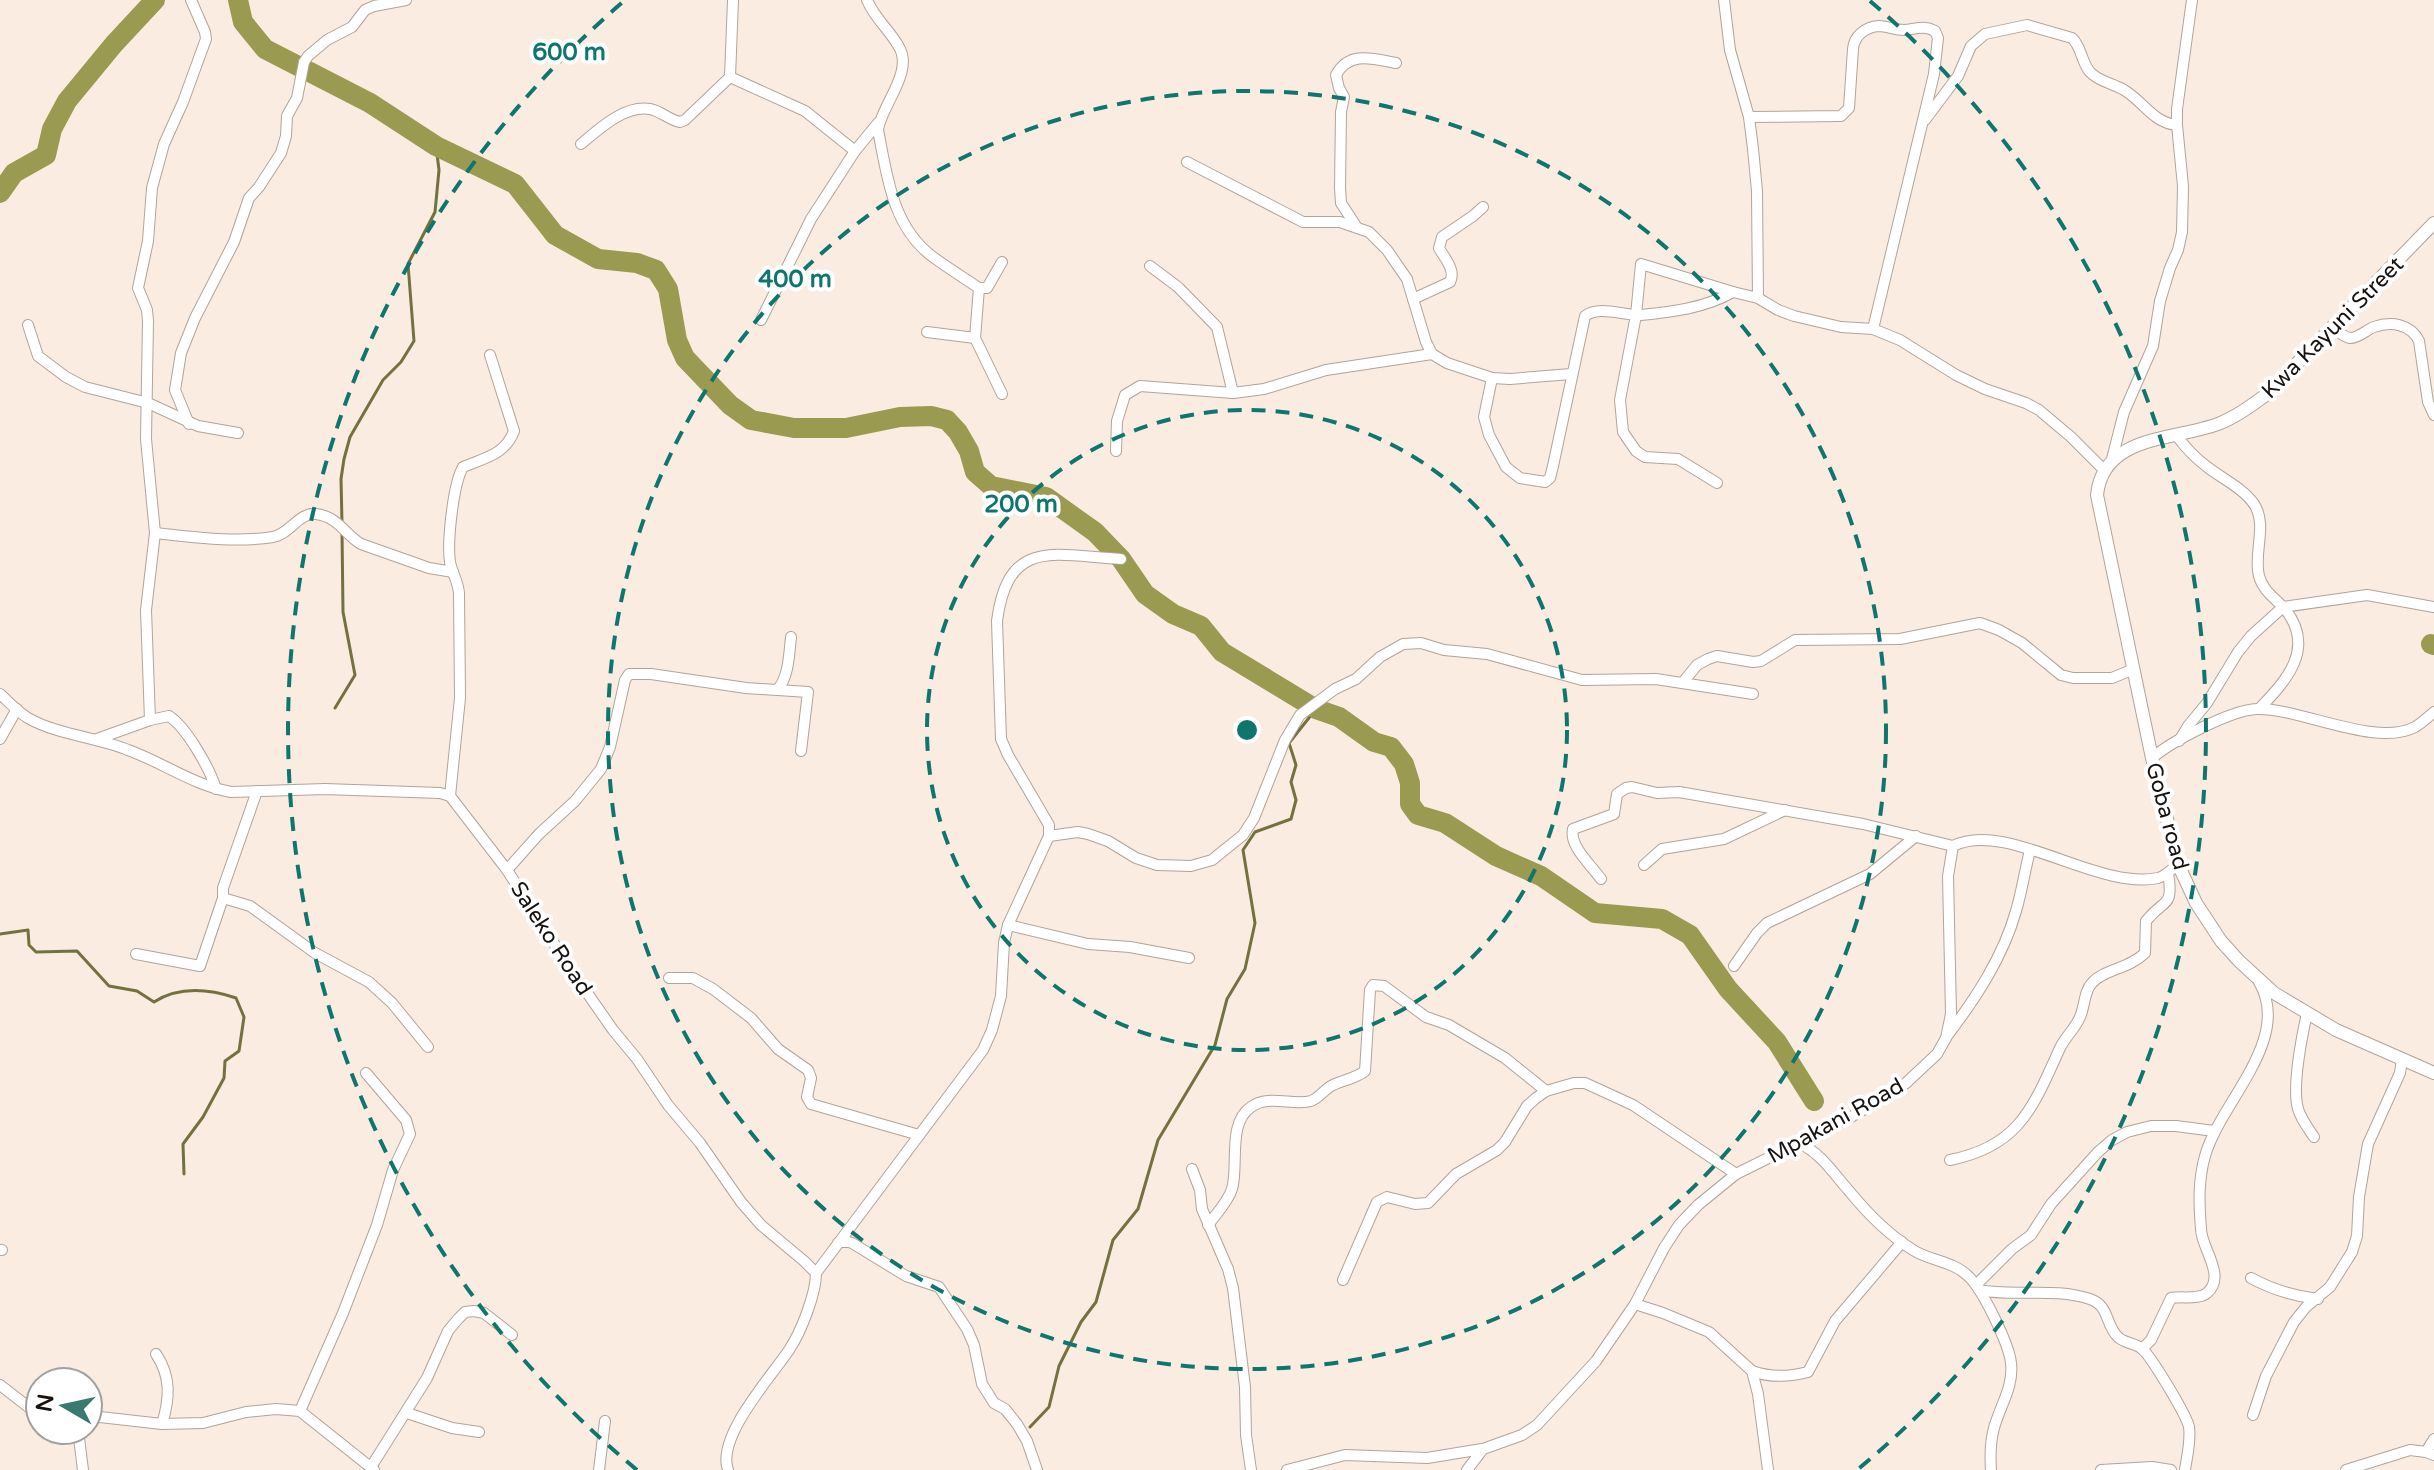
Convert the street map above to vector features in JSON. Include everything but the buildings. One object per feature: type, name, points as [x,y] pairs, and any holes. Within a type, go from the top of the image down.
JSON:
[{"type":"street","points":[[150,720],[146,610],[155,533],[146,452],[148,321],[138,279],[148,241],[149,208],[155,176],[164,144],[206,39],[191,0]]},
{"type":"street","points":[[189,424],[175,390],[181,353],[195,318],[234,242],[249,198],[281,153],[287,116],[297,98],[304,62],[327,40],[352,27],[365,10],[406,0]]},
{"type":"street","points":[[581,144],[628,111],[651,109],[680,122],[730,77],[733,0]]},
{"type":"street","points":[[761,320],[811,219],[893,98],[903,56],[891,35],[876,20],[867,0]]},
{"type":"street","points":[[1724,0],[1735,73],[1749,117],[1757,191],[1758,298]]},
{"type":"street","points":[[1684,681],[1697,665],[1708,659],[1717,656],[1761,661],[1795,640],[1900,639],[1980,623],[2022,643],[2061,675],[2112,678],[2134,669],[2098,501],[2098,484],[2108,464],[2124,412],[2153,346],[2163,288],[2182,232],[2183,186],[2177,125],[2192,0]]},
{"type":"street","points":[[1923,122],[1952,84],[1976,40],[1996,31],[2027,25],[2072,38],[2077,42],[2084,62],[2098,79],[2126,91],[2159,120],[2177,125]]},
{"type":"street","points":[[1749,117],[1841,116],[1849,108],[1854,41],[1859,34],[1878,26],[1906,30],[1920,26],[1935,31],[1938,38],[1934,74],[1873,329]]},
{"type":"street","points":[[1356,226],[1341,203],[1341,112],[1344,97],[1336,75],[1342,66],[1356,57],[1396,63]]},
{"type":"street","points":[[730,77],[805,111],[855,151]]},
{"type":"street","points":[[879,122],[890,191],[896,208],[918,243],[931,256],[979,288],[987,288],[1002,262]]},
{"type":"street","points":[[1187,162],[1303,222],[1340,222],[1369,232],[1387,250],[1407,279],[1426,342],[1432,354],[1447,363],[1492,378],[1571,374]]},
{"type":"street","points":[[1413,299],[1450,282],[1453,276],[1451,268],[1439,248],[1442,237],[1483,207]]},
{"type":"street","name":"Kwa Kayuni Street","points":[[2108,464],[2139,445],[2219,424],[2267,394],[2434,223]]},
{"type":"street","points":[[1717,483],[1678,459],[1645,457],[1636,451],[1623,432],[1620,400],[1636,315],[1641,264],[1758,298],[1794,316],[1841,327],[1873,329],[1900,340],[1956,375],[2039,410],[2108,464]]},
{"type":"street","points":[[1150,266],[1178,287],[1217,327],[1233,393]]},
{"type":"street","points":[[979,288],[975,338],[1002,394]]},
{"type":"street","points":[[1492,378],[1484,417],[1489,435],[1506,467],[1520,478],[1545,482],[1550,478],[1553,466],[1585,316],[1599,311],[1636,315],[1698,306],[1733,292]]},
{"type":"street","points":[[2333,328],[2354,338],[2375,327],[2392,324],[2415,333],[2419,341],[2428,402],[2434,415]]},
{"type":"street","points":[[28,325],[38,356],[66,377],[104,393],[148,403],[189,424],[238,433]]},
{"type":"street","points":[[927,332],[975,338]]},
{"type":"street","points":[[1116,451],[1117,421],[1125,395],[1140,386],[1233,393],[1264,389],[1326,370],[1432,354]]},
{"type":"street","points":[[0,694],[29,719],[130,750],[183,777],[216,789],[231,792],[325,789],[440,793],[450,796],[460,698],[459,593],[449,551],[457,479],[463,467],[505,448],[514,431],[490,355]]},
{"type":"street","points":[[2176,435],[2202,464],[2246,495],[2256,506],[2260,526],[2258,575],[2264,588],[2294,623],[2299,639],[2291,673],[2259,709]]},
{"type":"street","points":[[155,533],[203,538],[277,537],[313,513],[342,525],[353,540],[361,544],[429,568],[453,572]]},
{"type":"street","points":[[728,1470],[726,1455],[737,1423],[789,1350],[799,1331],[816,1273],[983,1050],[992,1030],[1001,996],[1008,925],[1049,836],[1049,825],[1001,739],[997,640],[1000,604],[1007,582],[1018,568],[1042,555],[1121,559]]},
{"type":"street","points":[[2179,741],[2238,652],[2283,607],[2367,595],[2434,607]]},
{"type":"street","points":[[778,689],[785,675],[791,637]]},
{"type":"street","points":[[1049,836],[1078,832],[1088,834],[1157,865],[1191,866],[1212,860],[1243,835],[1254,818],[1285,740],[1300,715],[1356,679],[1390,650],[1410,642],[1444,650],[1487,654],[1582,680],[1629,677],[1684,681],[1753,694]]},
{"type":"street","name":"Goba road","points":[[2134,669],[2178,864],[2196,903],[2221,941],[2274,993],[2336,1030],[2434,1073]]},
{"type":"street","points":[[507,870],[539,834],[575,801],[601,769],[610,747],[621,695],[629,674],[808,692],[801,751]]},
{"type":"street","points":[[0,739],[17,709]]},
{"type":"street","points":[[2152,758],[2165,747],[2230,714],[2259,709],[2380,732],[2414,728],[2434,712]]},
{"type":"street","points":[[97,739],[165,716],[175,720],[206,764],[216,789]]},
{"type":"street","points":[[1601,879],[1571,833],[1573,829],[1614,814],[1617,794],[1626,788],[1657,793],[1679,792],[1785,810],[1953,846],[1964,840],[1988,841],[2122,877],[2159,878],[2178,864]]},
{"type":"street","points":[[136,954],[200,966],[257,791]]},
{"type":"street","name":"Saleko Road","points":[[450,796],[507,870],[613,1030],[741,1202],[753,1217],[816,1273]]},
{"type":"street","points":[[1644,865],[1662,849],[1724,839],[1785,810]]},
{"type":"street","points":[[1734,966],[1767,923],[1870,874],[1916,836]]},
{"type":"street","points":[[1946,1038],[1951,1014],[1948,876],[1953,846]]},
{"type":"street","name":"Mpakani Road","points":[[1287,1470],[1345,1455],[1427,1458],[1483,1449],[1522,1435],[1537,1425],[1596,1361],[1635,1304],[1679,1225],[1698,1205],[1736,1174],[1851,1117],[1888,1095],[1937,1054],[1973,1002],[2003,946],[2016,911],[2030,850]]},
{"type":"street","points":[[1950,1160],[1975,1155],[2022,1123],[2062,1044],[2081,1015],[2090,984],[2136,962],[2145,953],[2146,921],[2168,902],[2171,892],[2168,873]]},
{"type":"street","points":[[223,898],[250,906],[315,953],[369,982],[392,1003],[428,1047]]},
{"type":"street","points":[[1008,925],[1088,944],[1154,950],[1189,958]]},
{"type":"street","points":[[669,978],[693,978],[751,1018],[778,1049],[808,1070],[811,1078],[807,1097],[811,1104],[919,1135]]},
{"type":"street","points":[[2142,1349],[2151,1340],[2171,1298],[2199,1297],[2207,1294],[2213,1285],[2212,1263],[2200,1233],[2198,1200],[2202,1165],[2214,1131],[2251,1071],[2264,1033],[2269,1009],[2257,978]]},
{"type":"street","points":[[1208,1225],[1232,1190],[1235,1168],[1233,1150],[1242,1119],[1249,1108],[1277,1101],[1310,1101],[1331,1086],[1365,1071],[1370,990],[1373,985],[1384,986],[1426,1017],[1449,1025],[1505,1058],[1546,1091]]},
{"type":"street","points":[[2307,1013],[2297,1101],[2303,1121],[2314,1137]]},
{"type":"street","points":[[2253,1415],[2266,1376],[2294,1322],[2339,1274],[2352,1252],[2357,1236],[2359,1197],[2368,1144],[2400,1073],[2402,1059]]},
{"type":"street","points":[[300,1411],[343,1313],[377,1225],[393,1170],[410,1134],[406,1120],[366,1073]]},
{"type":"street","points":[[1343,1280],[1377,1202],[1387,1197],[1415,1204],[1428,1203],[1456,1174],[1497,1150],[1527,1106],[1546,1091],[1574,1083],[1599,1088],[1653,1117],[1736,1174]]},
{"type":"street","points":[[1978,1287],[2012,1249],[2031,1235],[2051,1204],[2112,1140],[2127,1132],[2151,1126],[2214,1131]]},
{"type":"street","points":[[1798,1142],[1822,1158],[1870,1216],[1902,1242],[1925,1257],[1957,1268],[1978,1287],[2011,1362],[2009,1387],[1990,1448],[1991,1470]]},
{"type":"street","points":[[1192,1169],[1198,1183],[1202,1209],[1233,1288],[1251,1470]]},
{"type":"street","points":[[1635,1304],[1709,1332],[1752,1371],[1765,1376],[1808,1372],[1835,1321],[1902,1242]]},
{"type":"street","points":[[838,1243],[852,1243],[906,1276],[939,1287],[967,1329],[974,1345],[982,1384],[994,1403],[1005,1409],[1017,1424],[1037,1470]]},
{"type":"street","points":[[2251,1278],[2283,1293],[2318,1299]]},
{"type":"street","points":[[1978,1287],[1992,1293],[2062,1294],[2093,1300],[2102,1306],[2118,1338],[2142,1349],[2188,1423],[2185,1470]]},
{"type":"street","points":[[104,1417],[162,1424],[203,1423],[246,1412],[276,1409],[300,1411],[373,1468],[427,1378],[448,1331],[465,1312],[484,1313],[512,1335]]},
{"type":"street","points":[[156,1354],[168,1379],[162,1424]]},
{"type":"street","points":[[1752,1371],[1768,1470]]},
{"type":"street","points":[[0,1385],[24,1404]]},
{"type":"street","points":[[407,1413],[452,1428],[479,1432]]},
{"type":"street","points":[[599,1470],[605,1421]]},
{"type":"street","points":[[2346,1470],[2382,1465],[2410,1450],[2430,1453],[2434,1439]]},
{"type":"street","points":[[80,1446],[83,1470]]},
{"type":"street","points":[[1467,1470],[1483,1449]]},
{"type":"street","points":[[2101,1470],[2152,1467],[2171,1470]]},
{"type":"waterway","points":[[0,193],[14,173],[46,155],[52,129],[67,101],[155,0]]},
{"type":"waterway","points":[[238,0],[243,22],[265,49],[370,103],[436,146],[515,184],[555,235],[598,259],[637,263],[656,270],[668,289],[677,340],[685,358],[730,405],[751,420],[794,428],[846,428],[900,417],[931,416],[947,420],[969,451],[975,472],[991,486],[1046,497],[1095,532],[1121,559],[1145,594],[1173,614],[1201,626],[1222,652],[1316,709],[1339,717],[1374,742],[1391,747],[1404,764],[1410,783],[1410,804],[1418,815],[1445,823],[1496,856],[1541,876],[1595,913],[1662,919],[1690,935],[1728,989],[1777,1042],[1814,1101]]},
{"type":"waterway","points":[[342,523],[341,479],[350,437],[383,380],[401,362],[414,341],[408,264],[435,212],[439,170],[436,146]]},
{"type":"waterway","points":[[335,708],[355,675],[343,612],[342,531]]},
{"type":"waterway","points":[[1030,1427],[1049,1407],[1059,1366],[1081,1322],[1096,1302],[1113,1240],[1138,1209],[1158,1140],[1215,1045],[1227,999],[1245,969],[1255,923],[1243,850],[1255,832],[1291,819],[1296,800],[1291,782],[1296,765],[1289,743],[1316,709]]},
{"type":"waterway","points":[[0,934],[28,930],[29,945],[36,952],[77,951],[109,986],[137,991],[154,1002],[184,991],[236,998],[244,1017],[239,1051],[225,1061],[224,1078],[203,1117],[183,1144],[184,1174]]}]
